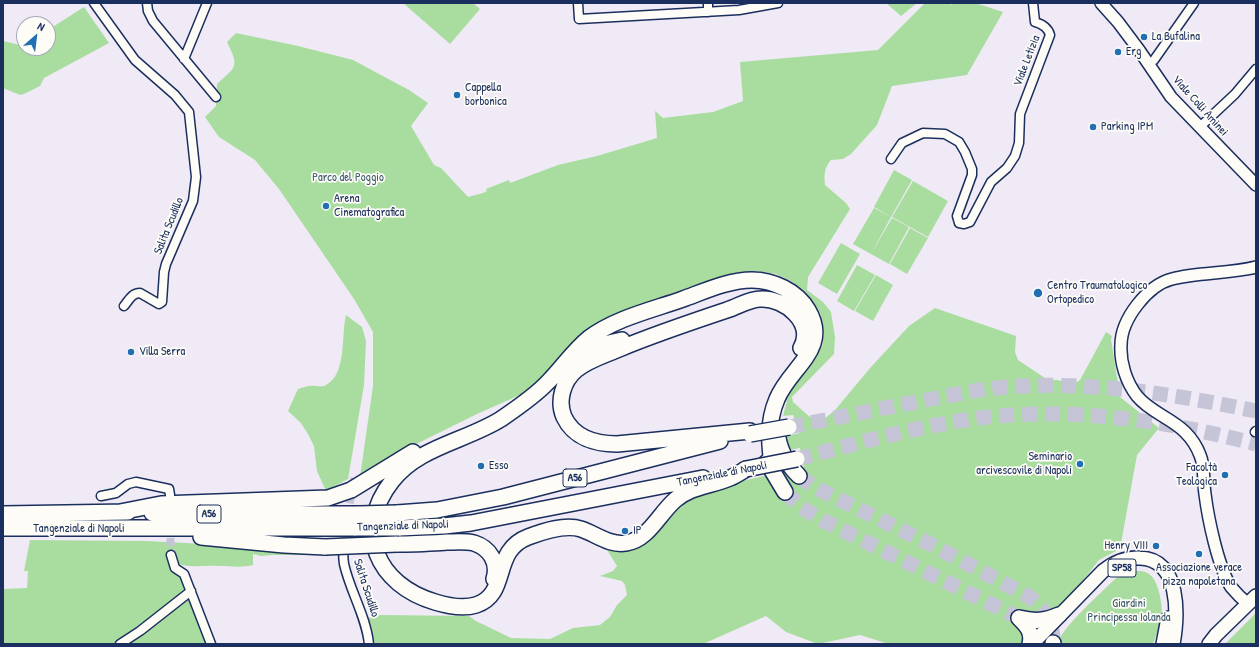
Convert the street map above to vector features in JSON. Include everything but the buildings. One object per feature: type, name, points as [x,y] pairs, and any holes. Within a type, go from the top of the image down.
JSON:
[{"type":"highway","points":[[746,469],[730,478],[695,488],[681,496],[670,505],[642,536],[625,544],[612,542],[582,530],[566,527],[526,538],[515,546],[507,555],[494,592],[486,600],[474,606],[457,607],[439,604],[416,595],[402,587],[383,567],[377,555],[374,544],[374,520],[379,503],[388,486],[405,467],[416,459],[500,420],[539,390],[554,376],[577,348],[612,324],[719,286],[740,281],[761,280],[780,286],[797,296],[807,308],[814,324],[814,339],[810,352],[783,387],[772,412],[769,439],[773,470]]},
{"type":"highway","points":[[785,492],[765,455],[761,437],[761,421],[766,402],[774,385],[803,345],[804,330],[798,317],[787,306],[763,299],[756,299],[655,334],[589,361],[576,370],[571,376],[565,386],[562,399],[563,414],[571,428],[576,433],[590,440],[607,444],[750,433],[772,430],[789,427]]},
{"type":"highway","points":[[132,529],[284,545],[325,547],[397,544],[468,542],[480,545],[489,552],[495,565],[494,581],[490,588],[479,599],[468,602],[438,598],[420,592],[408,585],[393,572],[383,557],[380,546],[379,534],[382,514],[392,491],[404,475],[418,464],[501,424],[523,410],[549,389],[573,361],[586,351],[600,345],[655,334]]},
{"type":"highway","points":[[799,366],[781,404],[777,428],[778,442],[783,455],[790,468],[799,476]]},
{"type":"highway","points":[[120,512],[161,504],[212,501],[309,499],[336,496],[358,486],[406,456],[508,407],[539,390]]},
{"type":"highway","name":"Tangenziale di Napoli","points":[[398,520],[437,510],[503,497],[750,433]]},
{"type":"highway","points":[[639,454],[685,450]]},
{"type":"highway","name":"Tangenziale di Napoli","points":[[3,514],[132,529],[398,520],[444,526],[492,519],[797,459]]},
{"type":"highway","name":"Tangenziale di Napoli","points":[[3,528],[120,512],[358,521]]},
{"type":"highway","points":[[1031,644],[1029,630],[1019,618],[1038,622],[1059,615]]},
{"type":"main road","name":"Viale Colli Aminei","points":[[1101,3],[1118,22],[1139,50],[1171,97],[1256,185]]},
{"type":"main road","points":[[1209,644],[1216,635],[1252,600],[1231,586],[1221,564],[1209,519],[1201,456],[1185,432],[1144,404],[1137,396],[1126,377],[1121,345],[1124,328],[1133,312],[1139,302],[1155,287],[1173,278],[1256,267]]},
{"type":"main road","name":"SP58","points":[[1031,644],[1098,576],[1109,567],[1128,558],[1149,559],[1164,569],[1173,587],[1176,602],[1173,644]]},
{"type":"main road","name":"SP58","points":[[1049,644],[1110,574],[1124,566],[1136,565],[1145,566],[1154,570],[1161,578],[1166,596],[1168,616],[1163,644]]},
{"type":"street","name":"Salita Scudillo","points":[[94,3],[135,60],[175,95],[189,112],[196,177],[193,201],[166,264],[162,302],[159,304],[140,293],[137,293],[134,294],[124,306]]},
{"type":"street","points":[[147,3],[148,10],[153,21],[216,97]]},
{"type":"street","points":[[184,59],[207,3]]},
{"type":"street","points":[[578,3],[579,19],[739,10],[750,6],[778,3]]},
{"type":"street","points":[[708,3],[708,12]]},
{"type":"street","name":"Viale Letizia","points":[[892,159],[902,143],[923,133],[946,134],[959,142],[972,169],[970,182],[957,216],[960,223],[964,224],[970,222],[991,182],[1011,163],[1018,150],[1020,114],[1050,35],[1044,26],[1035,22],[1033,3]]},
{"type":"street","points":[[1154,60],[1194,3]]},
{"type":"street","points":[[175,48],[190,44]]},
{"type":"street","points":[[1203,124],[1235,94],[1256,69]]},
{"type":"street","points":[[102,496],[116,493],[128,484],[136,482],[169,489],[170,495]]},
{"type":"street","name":"Salita Scudillo","points":[[344,539],[344,564],[368,634],[369,644]]},
{"type":"street","points":[[171,555],[175,568],[184,574],[211,644]]},
{"type":"street","points":[[120,644],[191,590]]},
{"type":"green space","points":[[403,3],[473,3],[480,9],[450,44]]},
{"type":"green space","points":[[886,3],[917,3],[901,16]]},
{"type":"green space","name":"Parco del Poggio","points":[[925,3],[949,3],[952,5],[953,3],[975,3],[1003,12],[967,75],[892,86],[877,125],[851,154],[843,159],[831,160],[827,166],[825,185],[846,203],[850,209],[808,277],[807,290],[823,302],[831,312],[835,337],[834,354],[792,397],[793,402],[811,418],[818,422],[822,421],[835,410],[871,367],[909,326],[935,308],[1016,336],[1015,352],[1018,360],[1048,380],[1057,380],[1074,384],[1080,380],[1106,332],[1112,336],[1111,339],[1120,397],[1159,428],[1137,455],[1120,549],[1099,560],[1060,608],[1044,615],[1024,644],[889,644],[860,635],[818,644],[786,632],[766,616],[703,644],[375,644],[368,618],[380,615],[469,616],[511,638],[550,639],[573,628],[600,625],[610,617],[617,605],[627,595],[625,585],[622,581],[600,576],[613,571],[617,566],[604,545],[617,548],[693,492],[804,467],[800,448],[784,451],[780,437],[800,433],[793,415],[783,416],[789,393],[801,373],[822,347],[824,331],[820,313],[805,291],[789,280],[776,274],[759,271],[739,272],[693,286],[611,316],[590,327],[566,352],[542,381],[522,394],[477,414],[400,452],[360,477],[373,386],[373,332],[354,299],[279,189],[255,160],[219,137],[205,117],[216,106],[217,84],[234,66],[233,57],[227,42],[236,33],[298,46],[353,60],[409,90],[428,103],[411,126],[434,165],[441,168],[468,197],[483,193],[487,191],[486,189],[509,180],[510,183],[558,165],[597,156],[657,138],[655,111],[663,118],[713,112],[743,101],[740,62],[878,50]]},
{"type":"green space","points":[[84,7],[109,43],[44,78],[40,86],[24,94],[20,95],[3,88],[3,41],[16,44],[16,56],[56,56],[56,25]]},
{"type":"green space","points":[[894,170],[912,180],[891,217],[874,207]]},
{"type":"green space","points":[[913,181],[948,201],[928,237],[892,217]]},
{"type":"green space","points":[[874,208],[891,217],[871,254],[853,244]]},
{"type":"green space","points":[[892,218],[909,227],[889,264],[871,254]]},
{"type":"green space","points":[[910,228],[928,238],[907,274],[890,264]]},
{"type":"green space","points":[[841,243],[860,254],[837,294],[818,283]]},
{"type":"green space","points":[[857,265],[875,275],[854,311],[837,301]]},
{"type":"green space","points":[[876,275],[893,285],[873,321],[855,311]]},
{"type":"green space","points":[[346,315],[362,327],[366,341],[364,385],[348,479],[326,491],[317,471],[314,446],[301,423],[288,411],[298,389],[308,386],[324,386],[333,380],[340,363],[342,353]]},
{"type":"green space","points":[[30,540],[147,541],[337,551],[338,555],[261,556],[253,554],[253,565],[240,567],[183,565],[178,564],[175,553],[168,553],[168,560],[171,568],[184,583],[207,644],[3,644],[3,589],[27,588],[28,571],[24,571]]},
{"type":"green space","name":"Giardini Principessa Iolanda","points":[[1131,571],[1143,571],[1153,577],[1156,582],[1160,596],[1162,616],[1153,644],[1057,644],[1066,629],[1092,601],[1115,579]]},
{"type":"green space","points":[[1256,613],[1256,644],[1225,644]]},
{"type":"tunnel","points":[[789,427],[972,391],[1030,386],[1062,385],[1127,390],[1192,399],[1256,411]]},
{"type":"tunnel","points":[[797,459],[876,438],[929,426],[956,421],[1010,415],[1072,414],[1103,416],[1165,424],[1256,444]]},
{"type":"tunnel","points":[[799,476],[814,487],[930,544],[1028,596],[1039,605],[1047,616],[1052,629],[1053,643]]},
{"type":"tunnel","points":[[344,539],[354,478]]},
{"type":"tunnel","points":[[785,492],[801,507],[822,520],[1019,618]]},
{"type":"tunnel","points":[[170,526],[171,555]]},
{"type":"place","name":"La Bufalina","points":[[1144,37]]},
{"type":"place","name":"Erg","points":[[1118,52]]},
{"type":"place","name":"Cappella borbonica","points":[[457,95]]},
{"type":"place","name":"Parking IPM","points":[[1093,127]]},
{"type":"place","name":"Arena Cinematografica","points":[[326,206]]},
{"type":"place","name":"Centro Traumatologico Ortopedico","points":[[1038,293]]},
{"type":"place","name":"Villa Serra","points":[[131,352]]},
{"type":"place","name":"Seminario arcivescovile di Napoli","points":[[1080,464]]},
{"type":"place","name":"Esso","points":[[481,466]]},
{"type":"place","name":"Facoltà Teologica","points":[[1225,475]]},
{"type":"place","name":"IP","points":[[625,531]]},
{"type":"place","name":"Henry VIII","points":[[1156,546]]},
{"type":"place","name":"Associazione verace pizza napoletana","points":[[1199,554]]}]
